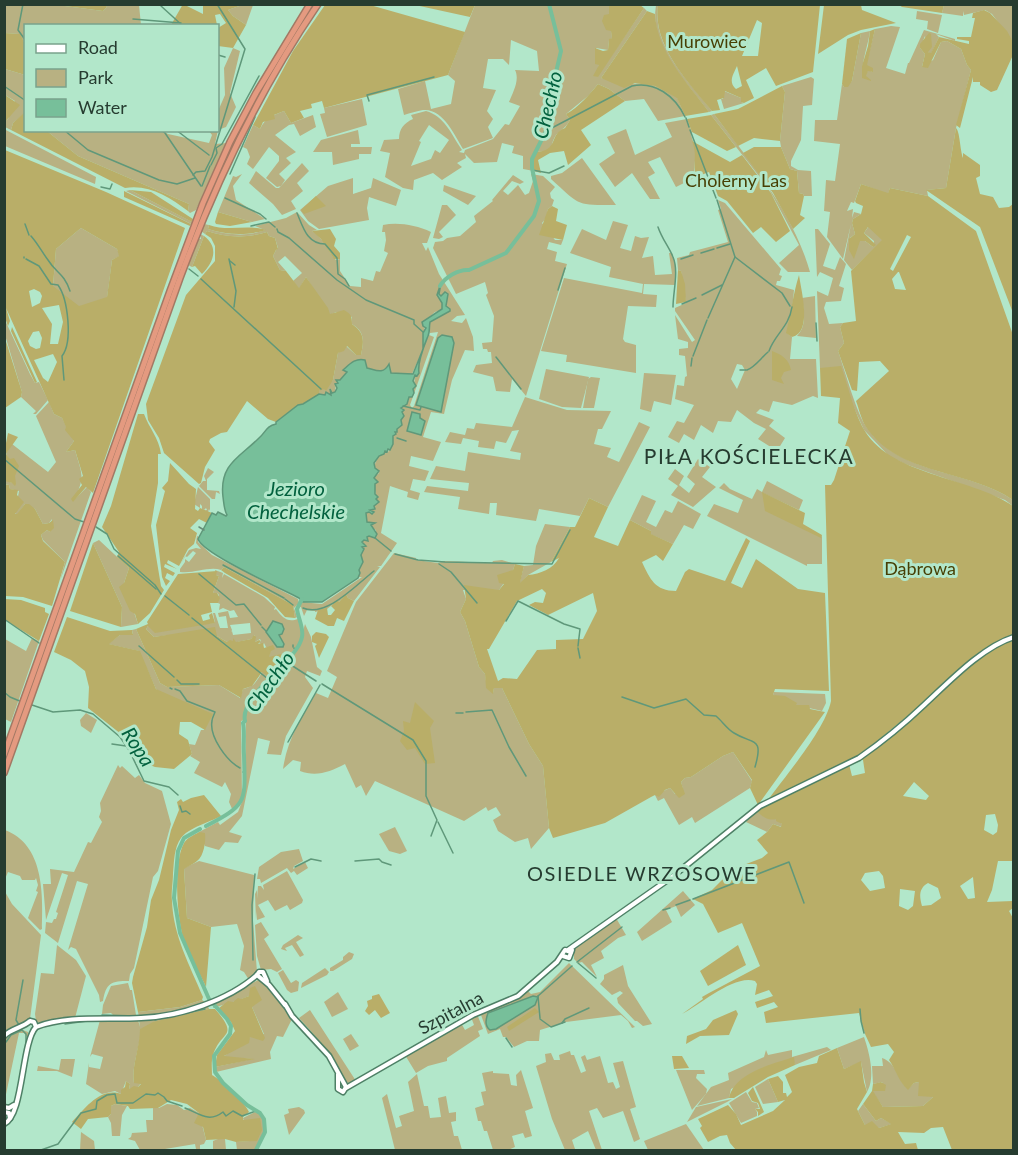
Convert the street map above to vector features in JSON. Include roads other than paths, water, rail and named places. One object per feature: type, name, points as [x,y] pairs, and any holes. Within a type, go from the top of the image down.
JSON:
[{"type":"highway","points":[[4,773],[26,704],[222,159],[247,109],[310,4]]},
{"type":"highway","points":[[202,213],[252,113],[284,56],[318,4]]},
{"type":"highway","points":[[4,755],[26,704]]},
{"type":"main road","name":"Szpitalna","points":[[31,1027],[99,1018],[144,1018],[208,1004],[260,977],[329,1056],[343,1085],[354,1084],[473,1015],[518,996],[557,962],[564,957],[570,957],[570,951],[577,945],[684,868],[760,806],[859,758],[907,720],[958,673],[1005,640],[1014,637]]},
{"type":"main road","points":[[4,1036],[12,1030],[31,1027],[23,1075],[15,1105],[9,1122],[4,1124]]},
{"type":"main road","points":[[10,1119],[5,1111],[15,1105]]},
{"type":"water","points":[[441,283],[439,294],[441,296],[445,292],[448,294],[446,306],[450,311],[430,322],[429,334],[423,349],[423,333],[426,328],[422,322],[442,309],[442,303],[437,295]]},
{"type":"water","points":[[442,335],[452,337],[454,343],[441,412],[416,405],[438,338]]},
{"type":"water","name":"Jezioro Chechelskie","points":[[423,350],[419,373],[415,375],[413,381],[416,386],[413,389],[414,393],[412,397],[409,397],[407,404],[401,408],[404,410],[402,425],[393,436],[390,450],[385,451],[374,463],[375,468],[379,471],[374,478],[378,482],[375,484],[375,494],[379,502],[374,506],[375,509],[370,510],[374,512],[372,514],[366,513],[367,522],[375,523],[371,525],[377,534],[375,538],[369,536],[368,541],[362,542],[366,546],[362,547],[364,549],[361,555],[363,562],[358,578],[322,602],[303,602],[227,562],[203,545],[198,539],[212,513],[227,515],[224,507],[223,486],[228,469],[232,462],[268,428],[298,405],[319,394],[325,395],[326,392],[331,395],[330,389],[332,393],[335,392],[337,388],[335,384],[338,383],[336,380],[340,380],[347,372],[343,370],[355,361],[365,360],[367,368],[376,371],[384,370],[389,364],[391,373],[413,374]]},
{"type":"water","points":[[412,412],[420,414],[420,418],[425,421],[421,435],[407,431]]},
{"type":"water","points":[[273,621],[282,624],[284,629],[279,635],[284,644],[283,647],[277,647],[266,632]]},
{"type":"water","points":[[533,996],[538,997],[535,1005],[496,1029],[488,1028],[486,1022],[488,1013]]},
{"type":"waterway","points":[[23,4],[18,30],[24,38]]},
{"type":"waterway","points":[[193,175],[196,172],[205,171],[212,157],[245,49],[217,4]]},
{"type":"waterway","name":"Chechło","points":[[440,286],[453,274],[469,270],[506,253],[534,216],[539,201],[532,159],[546,131],[545,119],[561,51],[549,4]]},
{"type":"waterway","points":[[161,6],[181,24]]},
{"type":"waterway","points":[[133,19],[181,23]]},
{"type":"waterway","points":[[219,55],[225,57]]},
{"type":"waterway","points":[[211,165],[217,153],[216,148],[222,144],[259,76]]},
{"type":"waterway","points":[[369,101],[367,95],[434,77]]},
{"type":"waterway","points":[[546,131],[632,86],[640,85],[663,92],[676,103],[685,117]]},
{"type":"waterway","points":[[4,86],[24,100]]},
{"type":"waterway","points":[[230,174],[255,117]]},
{"type":"waterway","points":[[686,118],[689,127]]},
{"type":"waterway","points":[[690,130],[716,198]]},
{"type":"waterway","points":[[66,132],[88,150],[159,180],[177,184],[195,178]]},
{"type":"waterway","points":[[164,132],[201,186]]},
{"type":"waterway","points":[[179,132],[209,155]]},
{"type":"waterway","points":[[202,186],[210,166]]},
{"type":"waterway","points":[[532,170],[549,173],[564,166]]},
{"type":"waterway","points":[[101,187],[110,189],[112,184]]},
{"type":"waterway","points":[[225,198],[266,219]]},
{"type":"waterway","points":[[708,318],[735,257],[717,200]]},
{"type":"waterway","points":[[297,213],[310,238],[325,244],[337,258],[338,274],[349,286]]},
{"type":"waterway","points":[[251,226],[269,222],[275,227]]},
{"type":"waterway","points":[[25,224],[29,235]]},
{"type":"waterway","points":[[658,227],[675,263],[673,307]]},
{"type":"waterway","points":[[277,229],[337,280],[366,300],[414,320],[414,324],[423,332]]},
{"type":"waterway","points":[[31,236],[63,277],[70,291]]},
{"type":"waterway","points":[[717,248],[730,244]]},
{"type":"waterway","points":[[701,253],[714,249]]},
{"type":"waterway","points":[[681,259],[693,255]]},
{"type":"waterway","points":[[735,257],[782,293],[790,306]]},
{"type":"waterway","points":[[26,259],[39,266],[51,284],[58,285],[64,300],[68,320],[67,341],[62,356],[64,380]]},
{"type":"waterway","points":[[229,259],[236,291],[234,307]]},
{"type":"waterway","points":[[230,261],[235,265]]},
{"type":"waterway","points":[[558,290],[565,268]]},
{"type":"waterway","points":[[189,269],[198,276]]},
{"type":"waterway","points":[[201,279],[321,389]]},
{"type":"waterway","points":[[702,295],[722,285]]},
{"type":"waterway","points":[[682,304],[696,298]]},
{"type":"waterway","points":[[769,351],[788,320],[792,307]]},
{"type":"waterway","points":[[693,356],[707,320]]},
{"type":"waterway","points":[[816,323],[817,341]]},
{"type":"waterway","points":[[747,370],[768,352]]},
{"type":"waterway","points":[[496,357],[521,389]]},
{"type":"waterway","points":[[691,366],[692,358]]},
{"type":"waterway","points":[[740,370],[746,370]]},
{"type":"waterway","points":[[403,406],[420,410],[421,407]]},
{"type":"waterway","points":[[397,438],[406,441]]},
{"type":"waterway","points":[[4,459],[75,519],[84,522]]},
{"type":"waterway","points":[[96,527],[107,534],[114,549],[155,585],[161,594]]},
{"type":"waterway","points":[[395,554],[418,560],[445,562],[552,564],[570,530]]},
{"type":"waterway","points":[[375,538],[391,551]]},
{"type":"waterway","points":[[118,556],[156,589]]},
{"type":"waterway","points":[[439,564],[451,572],[477,603]]},
{"type":"waterway","points":[[223,565],[284,598]]},
{"type":"waterway","points":[[303,608],[312,610],[331,604],[374,571]]},
{"type":"waterway","points":[[199,574],[236,605],[244,604],[261,625]]},
{"type":"waterway","points":[[165,596],[189,615]]},
{"type":"waterway","points":[[285,599],[293,605]]},
{"type":"waterway","name":"Chechło","points":[[206,826],[230,812],[242,800],[245,782],[243,723],[246,711],[259,689],[291,657],[298,646],[302,637],[302,627],[297,609],[302,599]]},
{"type":"waterway","points":[[506,621],[518,601],[564,624],[580,629],[578,646]]},
{"type":"waterway","points":[[192,618],[268,679]]},
{"type":"waterway","points":[[4,619],[39,643]]},
{"type":"waterway","points":[[262,627],[266,631]]},
{"type":"waterway","points":[[139,646],[174,677]]},
{"type":"waterway","points":[[578,648],[580,658]]},
{"type":"waterway","name":"Chechło","points":[[284,653],[284,662]]},
{"type":"waterway","points":[[283,663],[288,663],[316,681]]},
{"type":"waterway","points":[[177,680],[181,684],[199,684]]},
{"type":"waterway","points":[[322,684],[413,740],[426,761],[426,796],[437,820],[431,836]]},
{"type":"waterway","points":[[288,742],[320,685]]},
{"type":"waterway","points":[[175,689],[180,691],[187,701],[215,712],[212,727],[216,741],[225,754],[240,768]]},
{"type":"waterway","name":"Ropa","points":[[4,692],[22,702]]},
{"type":"waterway","points":[[622,697],[654,708],[686,699],[704,715],[716,716],[731,731],[755,743],[758,750],[755,767]]},
{"type":"waterway","name":"Ropa","points":[[32,705],[53,712],[80,710],[93,714],[120,737],[144,781],[169,787],[178,795]]},
{"type":"waterway","points":[[466,712],[492,710],[509,747],[526,776]]},
{"type":"waterway","points":[[456,713],[463,713]]},
{"type":"waterway","points":[[112,744],[126,746]]},
{"type":"waterway","points":[[180,806],[182,812],[186,811],[190,814]]},
{"type":"waterway","points":[[438,822],[453,853]]},
{"type":"waterway","name":"Chechło","points":[[200,829],[184,838],[178,851],[174,898],[180,933],[209,999],[231,1026],[230,1034],[214,1056],[215,1072],[223,1083],[247,1105],[260,1113],[264,1119],[265,1132],[256,1150]]},
{"type":"waterway","points":[[295,867],[311,859],[321,861]]},
{"type":"waterway","points":[[355,861],[379,859],[391,865]]},
{"type":"waterway","points":[[693,899],[789,862],[804,903]]},
{"type":"waterway","points":[[253,960],[252,905],[255,874]]},
{"type":"waterway","points":[[676,905],[690,900]]},
{"type":"waterway","points":[[663,910],[670,908]]},
{"type":"waterway","points":[[577,962],[622,927]]},
{"type":"waterway","points":[[578,963],[596,978]]},
{"type":"waterway","points":[[538,996],[572,966]]},
{"type":"waterway","points":[[23,980],[16,1020],[19,1025],[30,1018]]},
{"type":"waterway","points":[[538,996],[540,1018]]},
{"type":"waterway","points":[[562,1023],[565,1019],[589,1008]]},
{"type":"waterway","points":[[182,1014],[205,1009]]},
{"type":"waterway","points":[[860,1009],[864,1033]]},
{"type":"waterway","points":[[102,1015],[137,1016]]},
{"type":"waterway","points":[[140,1016],[150,1015]]},
{"type":"waterway","points":[[155,1020],[166,1017]]},
{"type":"waterway","points":[[540,1019],[551,1027],[565,1022]]},
{"type":"waterway","points":[[65,1024],[94,1020]]},
{"type":"waterway","points":[[6,1042],[11,1035],[22,1030],[26,1034],[26,1044]]},
{"type":"waterway","points":[[506,1038],[512,1047]]},
{"type":"waterway","points":[[41,1150],[58,1144],[81,1113],[96,1109],[97,1101],[107,1095],[115,1094],[117,1103],[133,1103],[146,1094],[158,1093],[167,1101],[182,1106]]},
{"type":"waterway","points":[[185,1108],[209,1117],[223,1112],[226,1116],[233,1111],[242,1116],[256,1111]]},
{"type":"railway","points":[[199,527],[204,530]]},
{"type":"district","name":"PIŁA KOŚCIELECKA","points":[[749,457]]},
{"type":"district","name":"OSIEDLE WRZOSOWE","points":[[642,874]]},
{"type":"park label","name":"Murowiec","points":[[707,42]]},
{"type":"park label","name":"Cholerny Las","points":[[736,181]]},
{"type":"park label","name":"Dąbrowa","points":[[920,569]]}]
